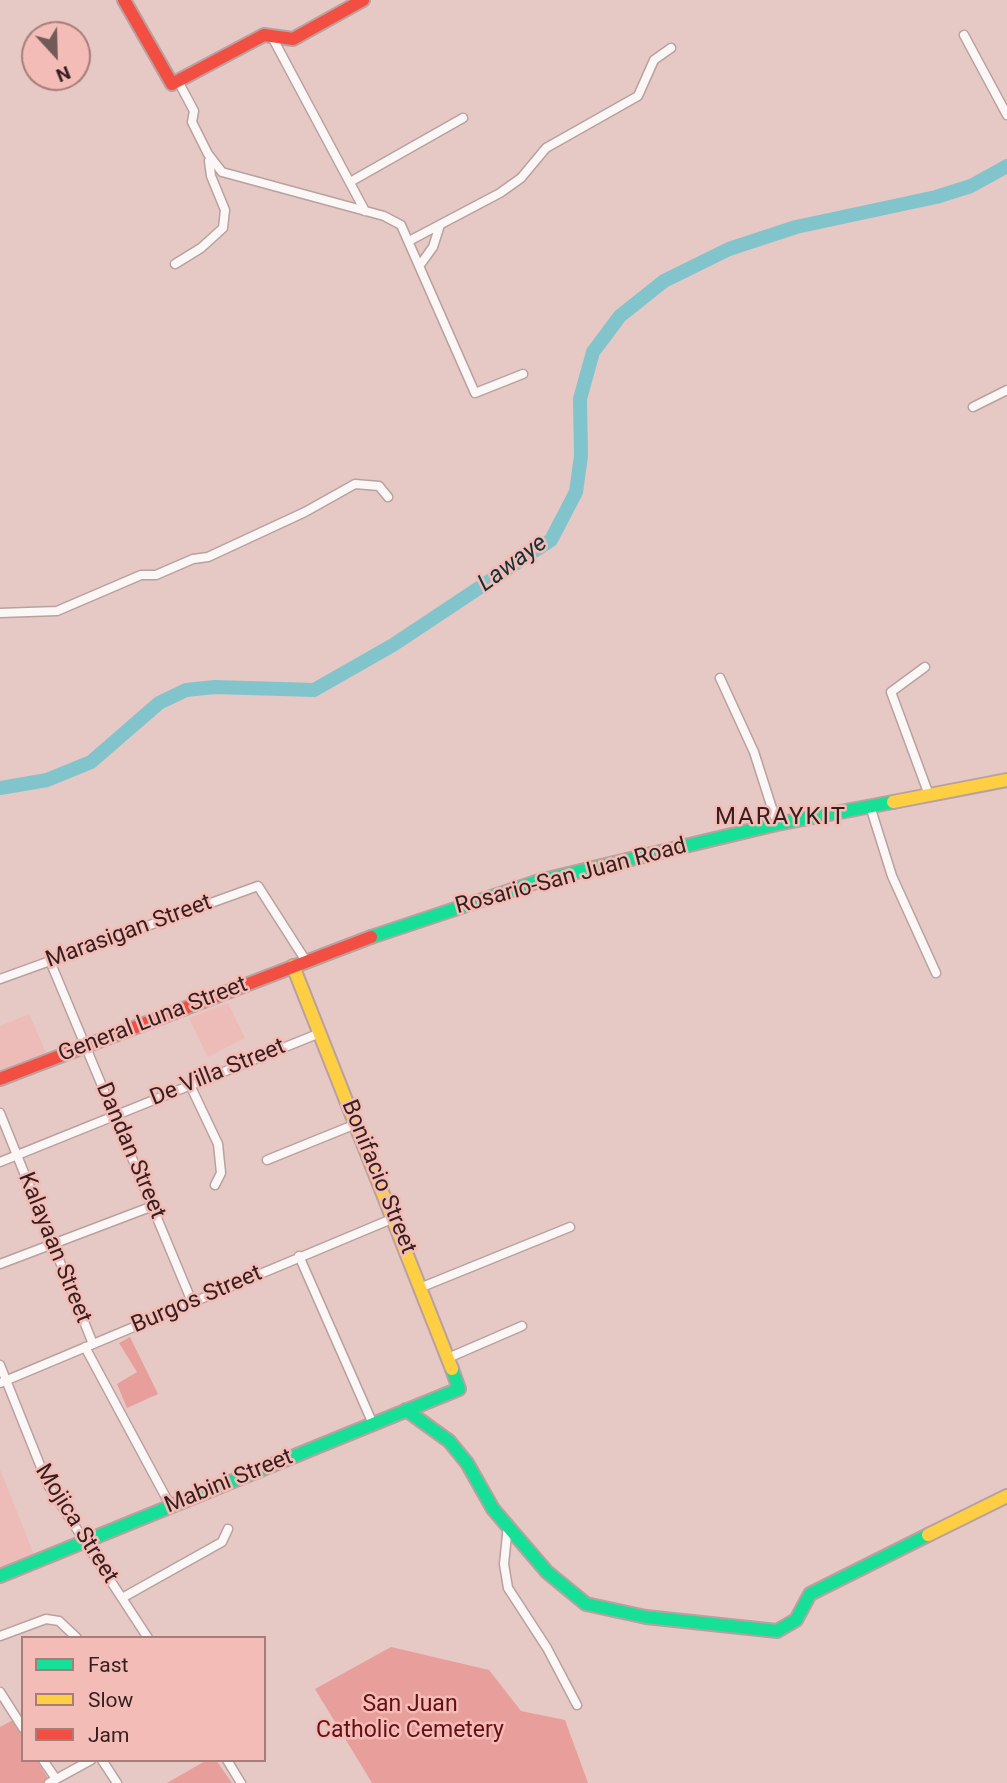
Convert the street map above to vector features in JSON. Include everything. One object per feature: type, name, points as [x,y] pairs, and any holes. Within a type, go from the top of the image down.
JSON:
[{"type":"street","points":[[124,0],[172,84],[242,46],[271,35],[292,38],[363,0]]},
{"type":"street","points":[[271,35],[365,211]]},
{"type":"street","points":[[964,35],[1007,115]]},
{"type":"street","points":[[409,241],[521,178],[546,148],[638,96],[654,60],[671,48]]},
{"type":"street","points":[[178,81],[194,111],[192,122],[208,154],[222,172],[365,211],[401,225],[475,393],[523,373]]},
{"type":"street","points":[[350,182],[463,118]]},
{"type":"street","points":[[175,264],[201,248],[223,228],[225,210],[211,176],[208,154]]},
{"type":"street","points":[[420,265],[433,247],[440,225]]},
{"type":"street","points":[[973,407],[1007,390]]},
{"type":"street","points":[[0,613],[57,611],[141,575],[156,575],[193,559],[208,557],[355,484],[379,486],[388,497]]},
{"type":"street","points":[[925,667],[891,692],[929,794]]},
{"type":"street","points":[[720,678],[754,752],[777,824]]},
{"type":"street","name":"Rosario-San Juan Road","points":[[306,961],[529,884],[777,824],[1007,780]]},
{"type":"street","points":[[870,806],[892,877],[936,973]]},
{"type":"street","name":"Marasigan Street","points":[[0,979],[258,886],[306,961]]},
{"type":"street","name":"Dandan Street","points":[[50,961],[192,1303]]},
{"type":"street","name":"General Luna Street","points":[[0,1079],[306,961]]},
{"type":"street","name":"Bonifacio Street","points":[[293,966],[422,1287],[459,1389]]},
{"type":"street","name":"De Villa Street","points":[[0,1162],[320,1033]]},
{"type":"street","points":[[190,1085],[218,1144],[221,1173],[215,1185]]},
{"type":"street","name":"Kalayaan Street","points":[[0,1114],[53,1244],[89,1346],[170,1505]]},
{"type":"street","points":[[267,1160],[356,1124]]},
{"type":"street","points":[[0,1264],[153,1206]]},
{"type":"street","name":"Burgos Street","points":[[3,1382],[394,1218]]},
{"type":"street","points":[[422,1287],[570,1227]]},
{"type":"street","points":[[299,1256],[373,1424]]},
{"type":"street","points":[[448,1358],[522,1326]]},
{"type":"street","name":"Mojica Street","points":[[0,1365],[3,1382],[43,1475],[147,1636]]},
{"type":"street","name":"Mabini Street","points":[[0,1576],[459,1389]]},
{"type":"street","points":[[406,1410],[449,1441],[467,1462],[493,1509],[547,1572],[586,1604],[646,1617],[777,1631],[796,1619],[810,1594],[1007,1496]]},
{"type":"street","points":[[508,1525],[504,1564],[508,1588],[547,1648],[577,1705]]},
{"type":"street","points":[[122,1598],[222,1542],[228,1529]]},
{"type":"street","points":[[0,1636],[46,1619],[59,1621],[72,1629],[76,1636]]},
{"type":"street","points":[[17,1629],[22,1636]]},
{"type":"street","points":[[0,1692],[21,1725]]},
{"type":"street","points":[[44,1762],[52,1781],[87,1762]]},
{"type":"street","points":[[103,1762],[117,1783]]},
{"type":"street","points":[[228,1762],[241,1783]]},
{"type":"shaded area","points":[[228,1003],[245,1038],[208,1057],[189,1018]]},
{"type":"shaded area","points":[[29,1014],[47,1055],[0,1073],[0,1026]]},
{"type":"shaded area","points":[[0,1469],[35,1557],[0,1571]]},
{"type":"green space","points":[[130,1337],[158,1394],[127,1408],[117,1384],[137,1372],[119,1343]]},
{"type":"green space","name":"San Juan Catholic Cemetery","points":[[391,1647],[489,1670],[521,1711],[565,1720],[588,1783],[372,1783],[315,1689]]},
{"type":"green space","points":[[13,1720],[21,1733],[21,1762],[38,1762],[49,1780],[43,1783],[0,1783],[0,1727]]},
{"type":"green space","points":[[204,1762],[217,1762],[232,1783],[167,1783]]},
{"type":"waterway","name":"Lawaye","points":[[0,788],[47,780],[91,762],[159,703],[186,690],[215,687],[314,690],[393,645],[551,540],[576,492],[581,456],[580,399],[593,352],[620,316],[664,281],[729,249],[796,227],[936,197],[971,186],[1007,166]]},
{"type":"traffic: fast","points":[[371,937],[539,881],[777,824],[893,802]]},
{"type":"traffic: fast","points":[[0,1576],[459,1389],[452,1369]]},
{"type":"traffic: fast","points":[[406,1410],[449,1441],[467,1463],[493,1509],[547,1572],[586,1604],[646,1617],[777,1631],[796,1620],[810,1594],[928,1535]]},
{"type":"traffic: slow","points":[[893,802],[1007,780]]},
{"type":"traffic: slow","points":[[293,966],[452,1369]]},
{"type":"traffic: slow","points":[[928,1535],[1007,1496]]},
{"type":"traffic: jam","points":[[124,0],[172,84],[264,35],[293,39],[363,0]]},
{"type":"traffic: jam","points":[[0,1079],[371,937]]},
{"type":"district","name":"MARAYKIT","points":[[781,818]]}]
